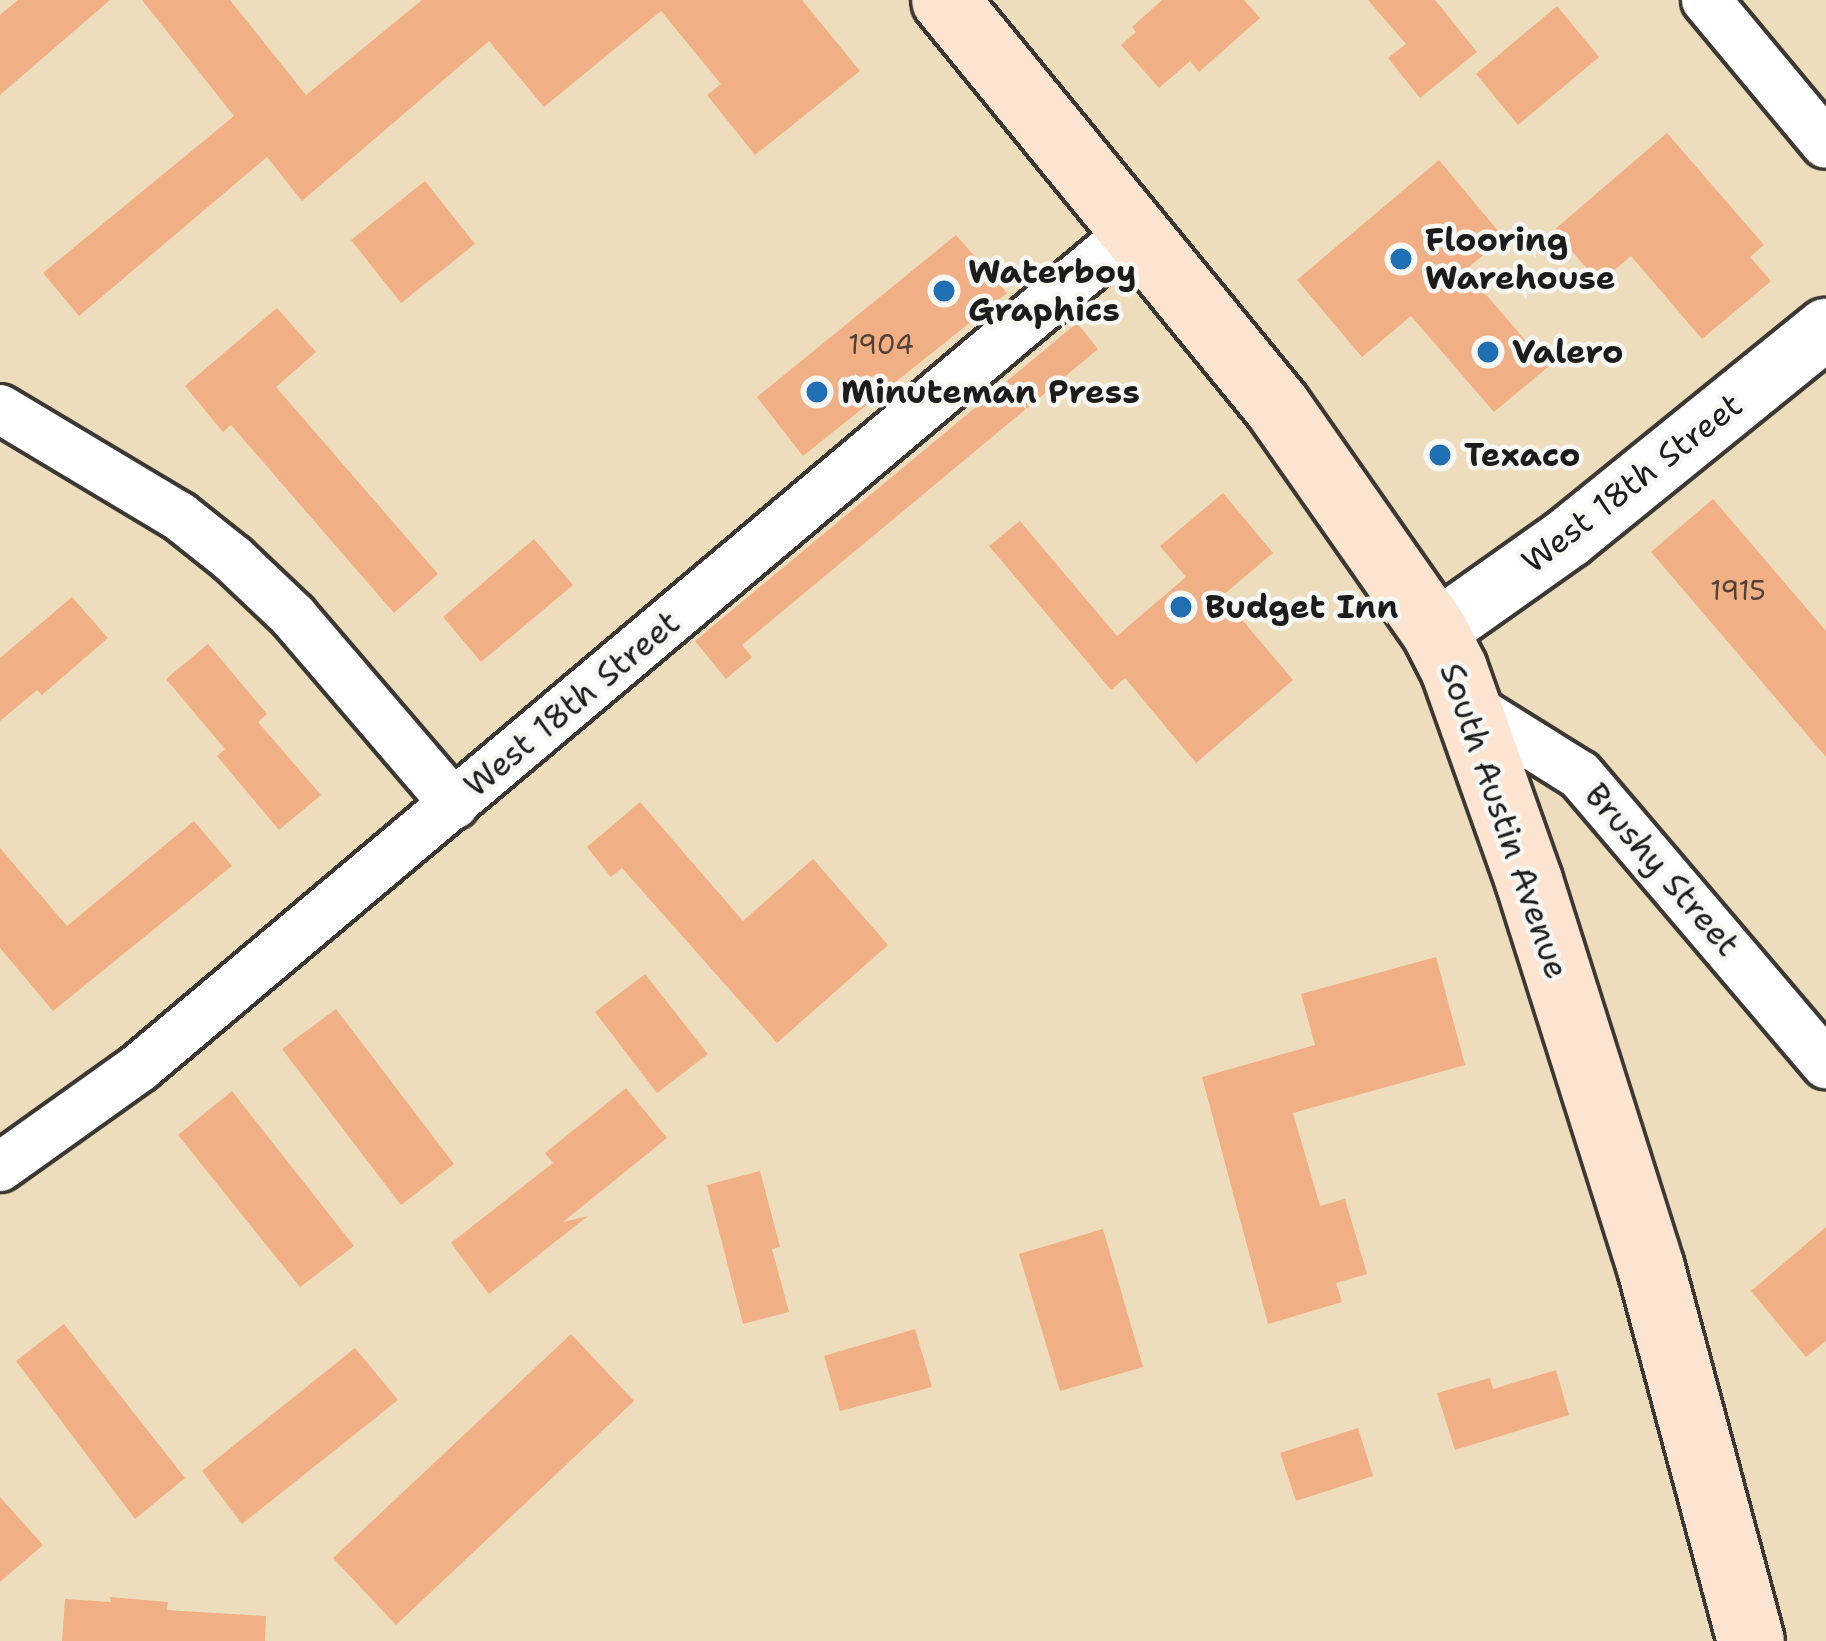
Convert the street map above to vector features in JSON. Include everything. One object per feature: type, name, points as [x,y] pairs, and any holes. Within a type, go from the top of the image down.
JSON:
[{"type":"main road","name":"South Austin Avenue","points":[[945,0],[1277,406],[1435,632],[1471,707],[1651,1268],[1751,1641]]},
{"type":"street","points":[[1706,0],[1826,144]]},
{"type":"street","name":"West 18th Street","points":[[0,1167],[140,1067],[1135,229]]},
{"type":"street","name":"West 18th Street","points":[[1435,632],[1569,537],[1826,328]]},
{"type":"street","points":[[0,410],[179,516],[233,559],[293,616],[454,804]]},
{"type":"street","name":"Brushy Street","points":[[1471,707],[1580,775],[1823,1053]]},
{"type":"building","points":[[18,0],[110,0],[0,95],[0,15]]},
{"type":"building","points":[[142,0],[230,0],[306,95],[422,0],[802,0],[860,71],[755,155],[707,95],[721,84],[661,11],[544,107],[489,41],[302,201],[267,157],[79,316],[43,273],[234,116]]},
{"type":"building","points":[[1162,0],[1244,0],[1260,18],[1199,72],[1190,61],[1159,88],[1121,45],[1136,32],[1132,27]]},
{"type":"building","points":[[1368,0],[1435,0],[1477,52],[1420,98],[1388,58],[1406,44]]},
{"type":"building","points":[[1557,6],[1599,57],[1518,125],[1476,74]]},
{"type":"building","points":[[1667,133],[1764,245],[1750,257],[1771,281],[1702,339],[1631,256],[1599,283],[1554,230]]},
{"type":"building","name":"Flooring Warehouse","points":[[1439,160],[1504,238],[1465,270],[1548,367],[1494,412],[1411,316],[1362,357],[1297,280]]},
{"type":"building","points":[[425,181],[475,244],[401,303],[351,240]]},
{"type":"building","points":[[956,235],[1007,293],[803,456],[757,397]]},
{"type":"building","points":[[277,308],[316,352],[276,387],[438,574],[394,613],[231,425],[223,432],[185,386]]},
{"type":"building","points":[[1077,323],[1098,349],[742,645],[752,657],[726,679],[695,641]]},
{"type":"building","points":[[1223,493],[1273,553],[1222,596],[1293,680],[1196,763],[1125,678],[1111,690],[989,546],[1020,521],[1117,636],[1186,577],[1160,546]]},
{"type":"building","points":[[1713,499],[1826,631],[1826,757],[1651,552]]},
{"type":"building","points":[[534,539],[573,585],[481,662],[443,617]]},
{"type":"building","points":[[72,597],[108,638],[42,695],[37,690],[0,721],[0,658]]},
{"type":"building","points":[[208,644],[267,714],[258,722],[321,795],[279,830],[217,756],[225,749],[166,679]]},
{"type":"building","points":[[640,802],[743,921],[813,859],[888,945],[777,1043],[622,868],[611,877],[587,847]]},
{"type":"building","points":[[194,821],[232,866],[53,1011],[0,948],[0,848],[67,926]]},
{"type":"building","points":[[1436,957],[1465,1065],[1293,1113],[1320,1206],[1345,1199],[1367,1274],[1336,1283],[1342,1302],[1268,1324],[1202,1077],[1315,1045],[1301,994]]},
{"type":"building","points":[[645,974],[708,1054],[657,1093],[595,1012]]},
{"type":"building","points":[[336,1009],[454,1164],[401,1205],[282,1049]]},
{"type":"building","points":[[626,1088],[667,1138],[563,1222],[588,1216],[489,1294],[451,1243],[553,1163],[545,1153]]},
{"type":"building","points":[[232,1091],[354,1246],[300,1287],[178,1135]]},
{"type":"building","points":[[760,1171],[780,1247],[772,1249],[789,1312],[743,1324],[707,1185]]},
{"type":"building","points":[[1826,1227],[1826,1341],[1806,1357],[1751,1291]]},
{"type":"building","points":[[1103,1229],[1143,1367],[1060,1391],[1019,1254]]},
{"type":"building","points":[[64,1324],[185,1478],[135,1519],[16,1361]]},
{"type":"building","points":[[915,1329],[932,1387],[840,1411],[824,1356]]},
{"type":"building","points":[[571,1334],[634,1401],[396,1625],[333,1558]]},
{"type":"building","points":[[355,1348],[398,1400],[242,1524],[202,1471]]},
{"type":"building","points":[[1556,1370],[1569,1415],[1455,1450],[1437,1393],[1490,1378],[1493,1389]]},
{"type":"building","points":[[1358,1428],[1373,1476],[1296,1501],[1280,1453]]},
{"type":"building","points":[[0,1497],[43,1545],[0,1582]]},
{"type":"building","points":[[110,1597],[168,1602],[167,1610],[266,1616],[265,1641],[62,1641],[65,1599],[111,1602]]},
{"type":"place","name":"Flooring Warehouse","points":[[1401,259]]},
{"type":"place","name":"Waterboy Graphics","points":[[944,291]]},
{"type":"place","name":"Valero","points":[[1488,352]]},
{"type":"place","name":"Minuteman Press","points":[[817,392]]},
{"type":"place","name":"Texaco","points":[[1440,455]]},
{"type":"place","name":"Budget Inn","points":[[1181,607]]}]
